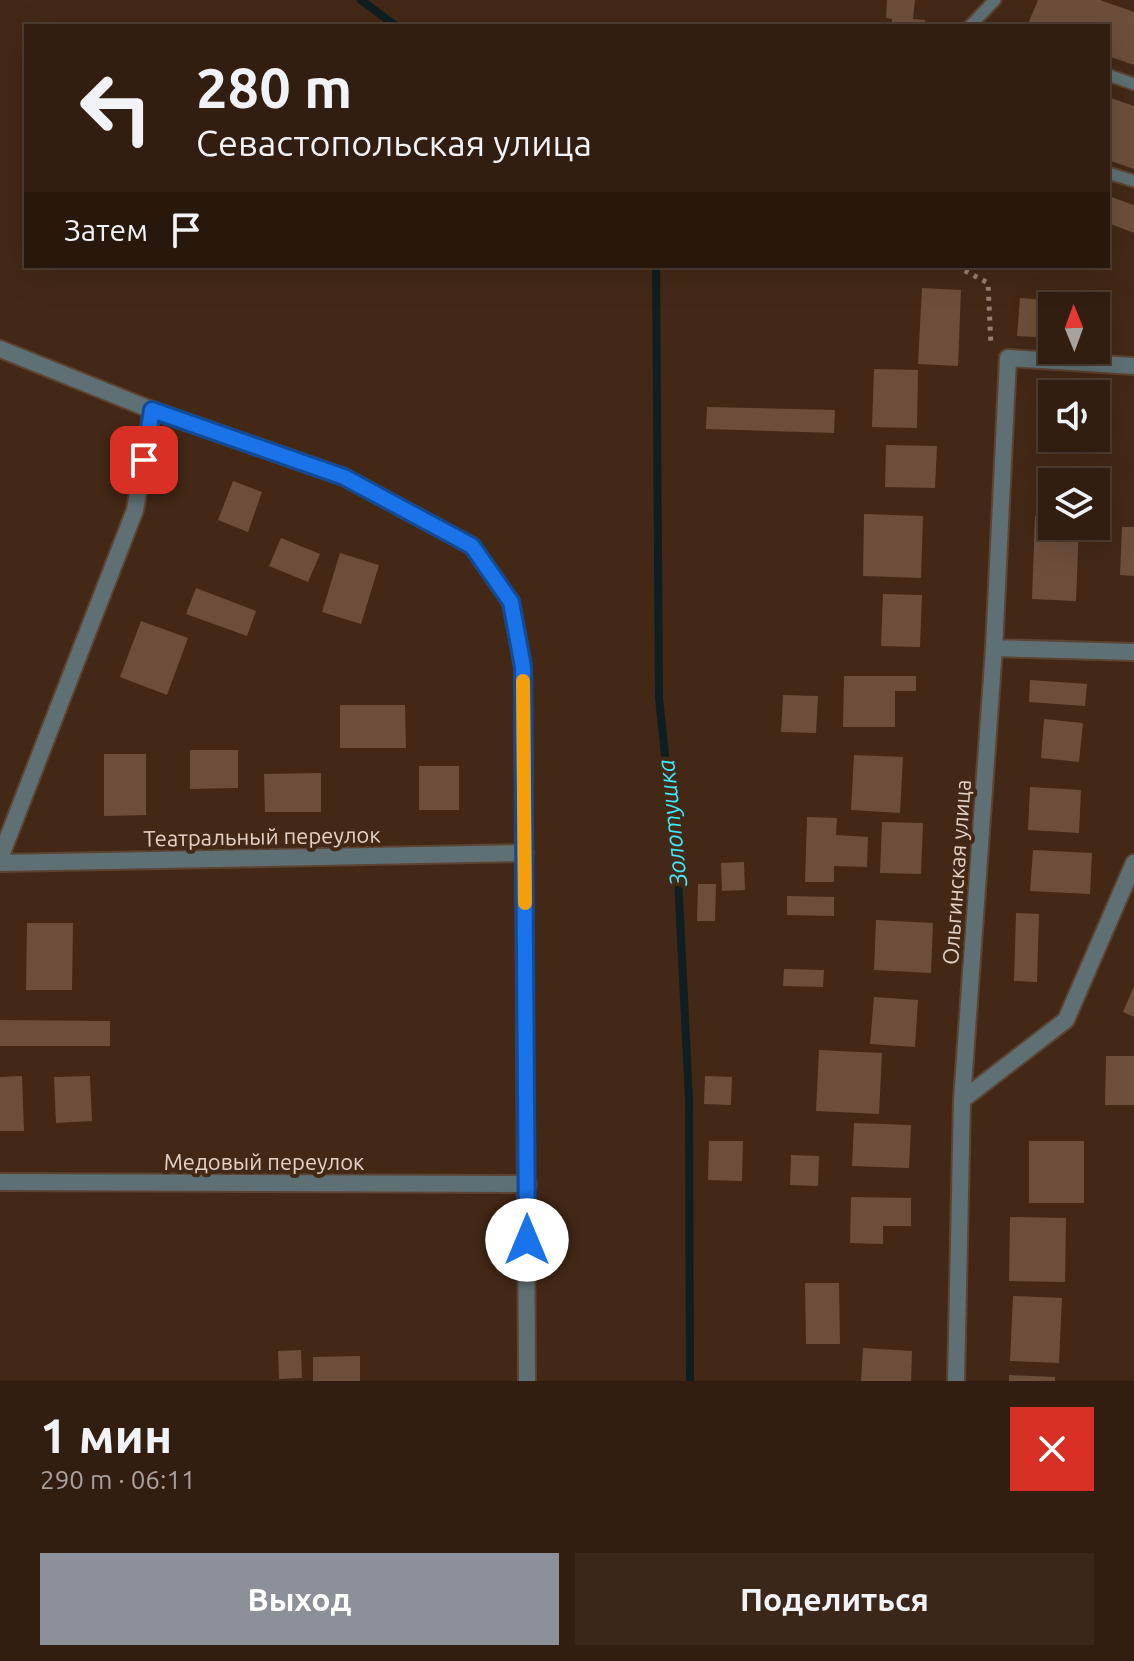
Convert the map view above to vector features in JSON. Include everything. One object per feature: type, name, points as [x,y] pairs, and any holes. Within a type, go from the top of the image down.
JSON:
[{"type":"street","points":[[0,349],[152,410],[344,477],[472,546],[511,602],[523,667],[527,1381]]},
{"type":"street","points":[[1008,358],[1134,366]]},
{"type":"street","name":"Ольгинская улица","points":[[956,1381],[962,1100],[994,648],[1008,358]]},
{"type":"street","points":[[0,860],[135,510],[152,410]]},
{"type":"street","points":[[994,648],[1134,652]]},
{"type":"street","name":"Театральный переулок","points":[[0,860],[525,853]]},
{"type":"street","points":[[962,1100],[1066,1020],[1134,863]]},
{"type":"street","name":"Медовый переулок","points":[[0,1182],[528,1184]]},
{"type":"lane","points":[[972,24],[995,0]]},
{"type":"lane","points":[[1110,76],[1134,84]]},
{"type":"lane","points":[[1110,174],[1134,181]]},
{"type":"path","points":[[960,268],[988,283],[991,346],[1008,358]]},
{"type":"building","points":[[887,0],[915,0],[913,19],[925,20],[924,24],[892,24],[892,19],[886,18]]},
{"type":"building","points":[[1038,0],[1100,0],[1134,12],[1134,65],[1110,57],[1110,24],[1028,24]]},
{"type":"building","points":[[1110,98],[1134,106],[1134,169],[1110,161]]},
{"type":"building","points":[[1110,197],[1134,205],[1134,233],[1110,224]]},
{"type":"building","points":[[922,288],[961,290],[958,366],[918,364]]},
{"type":"building","points":[[1020,298],[1038,299],[1038,337],[1017,336]]},
{"type":"building","points":[[874,369],[918,370],[917,428],[872,427]]},
{"type":"building","points":[[707,407],[835,410],[834,433],[706,429]]},
{"type":"building","points":[[886,445],[937,446],[935,488],[885,487]]},
{"type":"building","points":[[233,481],[262,492],[248,532],[218,520]]},
{"type":"building","points":[[864,514],[923,516],[921,578],[863,576]]},
{"type":"building","points":[[1035,516],[1038,516],[1038,540],[1078,540],[1076,601],[1032,599]]},
{"type":"building","points":[[1122,527],[1134,527],[1134,576],[1120,575]]},
{"type":"building","points":[[281,538],[320,554],[308,582],[269,566]]},
{"type":"building","points":[[340,553],[379,565],[361,624],[322,612]]},
{"type":"building","points":[[196,588],[256,611],[247,636],[186,614]]},
{"type":"building","points":[[883,594],[922,595],[920,647],[881,646]]},
{"type":"building","points":[[141,621],[188,638],[167,695],[120,677]]},
{"type":"building","points":[[844,676],[916,676],[916,691],[895,691],[895,727],[843,727]]},
{"type":"building","points":[[1030,680],[1087,684],[1085,706],[1029,702]]},
{"type":"building","points":[[783,695],[818,696],[816,733],[781,732]]},
{"type":"building","points":[[340,705],[405,705],[406,748],[340,748]]},
{"type":"building","points":[[1044,719],[1083,723],[1079,762],[1041,758]]},
{"type":"building","points":[[190,750],[238,750],[238,788],[190,789]]},
{"type":"building","points":[[104,754],[146,754],[146,815],[104,816]]},
{"type":"building","points":[[854,755],[903,757],[900,813],[851,810]]},
{"type":"building","points":[[419,766],[459,766],[459,810],[419,810]]},
{"type":"building","points":[[321,773],[321,812],[265,812],[264,774]]},
{"type":"building","points":[[1030,787],[1081,790],[1079,833],[1028,830]]},
{"type":"building","points":[[807,817],[837,818],[836,835],[868,837],[867,867],[834,866],[834,882],[805,882]]},
{"type":"building","points":[[882,822],[923,823],[921,874],[880,873]]},
{"type":"building","points":[[1033,850],[1092,853],[1090,894],[1030,891]]},
{"type":"building","points":[[744,862],[745,890],[722,891],[721,863]]},
{"type":"building","points":[[698,884],[716,884],[715,921],[697,921]]},
{"type":"building","points":[[787,896],[834,897],[834,916],[787,915]]},
{"type":"building","points":[[1016,913],[1039,914],[1037,982],[1014,981]]},
{"type":"building","points":[[876,920],[933,923],[931,973],[874,970]]},
{"type":"building","points":[[27,923],[73,923],[72,990],[26,990]]},
{"type":"building","points":[[784,969],[824,970],[823,987],[783,986]]},
{"type":"building","points":[[1134,986],[1134,1017],[1123,1012]]},
{"type":"building","points":[[874,997],[918,1000],[915,1047],[870,1044]]},
{"type":"building","points":[[0,1020],[110,1021],[110,1046],[0,1046]]},
{"type":"building","points":[[819,1050],[882,1053],[879,1114],[816,1111]]},
{"type":"building","points":[[1106,1056],[1134,1056],[1134,1105],[1105,1105]]},
{"type":"building","points":[[22,1076],[24,1131],[0,1131],[0,1077]]},
{"type":"building","points":[[90,1076],[92,1121],[56,1123],[54,1077]]},
{"type":"building","points":[[705,1076],[732,1077],[731,1105],[704,1104]]},
{"type":"building","points":[[854,1123],[911,1125],[909,1168],[852,1166]]},
{"type":"building","points":[[709,1141],[743,1141],[742,1181],[708,1180]]},
{"type":"building","points":[[1029,1141],[1084,1141],[1084,1203],[1029,1203]]},
{"type":"building","points":[[791,1155],[819,1156],[818,1186],[790,1185]]},
{"type":"building","points":[[851,1197],[911,1198],[911,1226],[883,1226],[883,1244],[850,1243]]},
{"type":"building","points":[[1010,1217],[1066,1218],[1065,1282],[1009,1281]]},
{"type":"building","points":[[805,1283],[839,1283],[840,1344],[806,1344]]},
{"type":"building","points":[[1013,1296],[1062,1298],[1059,1363],[1010,1361]]},
{"type":"building","points":[[863,1348],[912,1351],[911,1381],[861,1381]]},
{"type":"building","points":[[301,1350],[302,1378],[279,1379],[278,1351]]},
{"type":"building","points":[[360,1356],[360,1381],[313,1381],[313,1357]]},
{"type":"building","points":[[1009,1375],[1055,1377],[1055,1381],[1009,1381]]},
{"type":"waterway","name":"Золотушка","points":[[361,0],[393,24]]},
{"type":"waterway","name":"Золотушка","points":[[656,268],[659,698],[678,878],[689,1099],[690,1381]]},
{"type":"slow traffic","points":[[523,681],[525,903]]},
{"type":"route","points":[[144,460],[152,410],[344,477],[472,546],[511,602],[523,667],[527,1240]]}]
